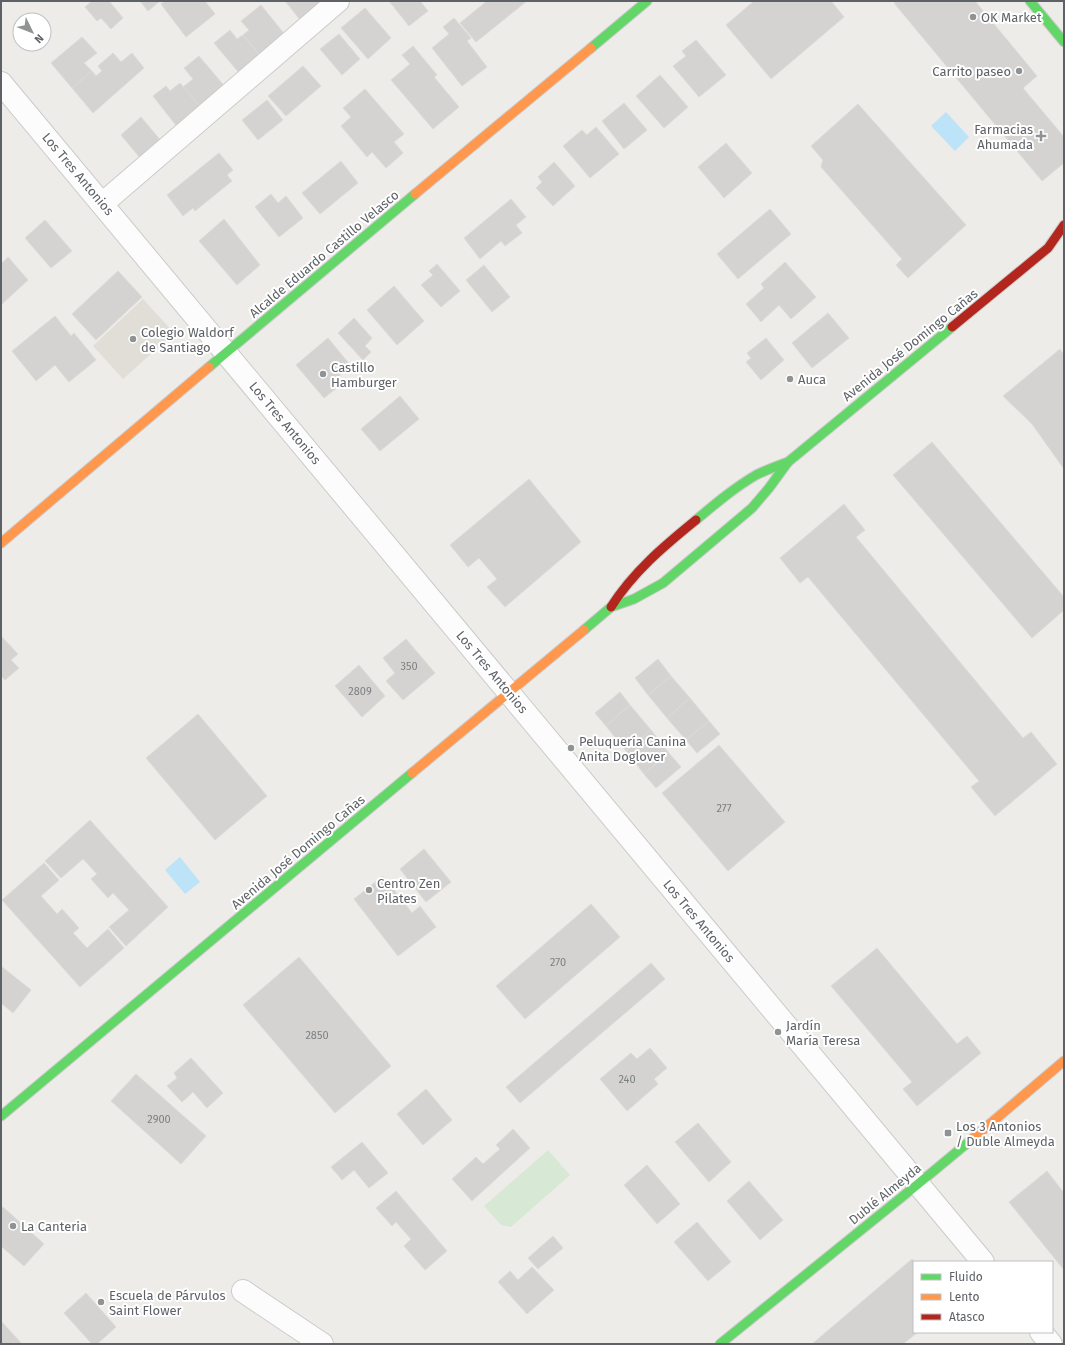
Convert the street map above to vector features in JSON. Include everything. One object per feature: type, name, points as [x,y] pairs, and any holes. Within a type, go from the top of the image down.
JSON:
[{"type":"street","points":[[102,204],[338,1]]},
{"type":"street","name":"Alcalde Eduardo Castillo Velasco","points":[[1,543],[226,352],[647,1]]},
{"type":"street","points":[[1030,1],[1064,42]]},
{"type":"street","name":"Los Tres Antonios","points":[[1,83],[982,1261]]},
{"type":"street","name":"Avenida José Domingo Cañas","points":[[1,1116],[612,607],[634,599],[664,582],[714,541],[752,508],[776,480],[788,462],[1048,248],[1064,225]]},
{"type":"street","name":"Avenida José Domingo Cañas","points":[[1048,248],[1063,245]]},
{"type":"street","name":"Avenida José Domingo Cañas","points":[[612,607],[619,593],[635,574],[651,558],[706,511],[745,482],[765,471],[788,462]]},
{"type":"street","name":"Dublé Almeyda","points":[[720,1344],[918,1184],[1064,1061]]},
{"type":"street","points":[[243,1291],[322,1344]]},
{"type":"street","points":[[1042,1333],[1051,1344]]},
{"type":"shaded area","name":"Colegio Waldorf de Santiago","points":[[143,299],[174,333],[123,379],[93,346]]},
{"type":"green space","points":[[548,1150],[570,1175],[511,1227],[501,1225],[484,1206]]},
{"type":"water","points":[[946,112],[969,137],[955,151],[931,126]]},
{"type":"water","points":[[180,857],[200,882],[185,894],[165,870]]},
{"type":"building","points":[[92,1],[109,1],[123,18],[111,29],[101,18],[97,21],[85,7]]},
{"type":"building","points":[[140,1],[160,1],[148,11]]},
{"type":"building","points":[[165,1],[205,1],[215,14],[186,37],[161,4]]},
{"type":"building","points":[[285,1],[323,1],[302,22]]},
{"type":"building","points":[[389,1],[420,1],[428,11],[409,26]]},
{"type":"building","points":[[487,1],[527,1],[476,42],[460,23]]},
{"type":"building","points":[[754,1],[831,1],[844,17],[771,79],[726,25]]},
{"type":"building","points":[[897,1],[975,1],[1037,76],[1023,88],[1064,137],[1064,163],[1042,181],[894,3]]},
{"type":"building","points":[[261,5],[286,36],[261,57],[243,35],[249,30],[241,21]]},
{"type":"building","points":[[365,8],[391,38],[368,59],[341,28]]},
{"type":"building","points":[[454,18],[471,38],[467,41],[487,67],[462,86],[432,48],[449,34],[443,27]]},
{"type":"building","points":[[230,30],[237,39],[243,35],[261,57],[240,74],[214,43]]},
{"type":"building","points":[[339,34],[360,59],[342,75],[320,49]]},
{"type":"building","points":[[82,37],[97,53],[84,63],[92,71],[72,88],[51,63]]},
{"type":"building","points":[[696,40],[726,75],[699,97],[673,66],[686,56],[682,51]]},
{"type":"building","points":[[413,46],[437,75],[434,77],[459,107],[433,129],[391,80],[410,64],[402,55]]},
{"type":"building","points":[[113,53],[121,62],[132,53],[144,68],[93,113],[72,88],[92,71],[96,76],[102,71],[98,66]]},
{"type":"building","points":[[199,56],[226,88],[201,108],[183,87],[193,79],[184,68]]},
{"type":"building","points":[[303,66],[321,86],[286,116],[268,96]]},
{"type":"building","points":[[660,75],[688,107],[664,128],[636,96]]},
{"type":"building","points":[[180,83],[201,108],[178,128],[153,96],[166,86],[170,91]]},
{"type":"building","points":[[365,89],[404,134],[394,142],[403,153],[386,168],[372,152],[367,157],[341,126],[351,117],[343,108]]},
{"type":"building","points":[[267,100],[283,120],[258,140],[242,120]]},
{"type":"building","points":[[624,103],[647,130],[624,149],[602,121]]},
{"type":"building","points":[[858,104],[966,225],[908,278],[896,265],[902,259],[821,167],[823,160],[811,146]]},
{"type":"building","points":[[141,117],[162,142],[141,159],[121,135]]},
{"type":"building","points":[[596,127],[619,154],[590,178],[563,146],[582,130],[587,135]]},
{"type":"building","points":[[726,143],[752,173],[724,198],[698,167]]},
{"type":"building","points":[[219,153],[233,170],[227,175],[232,181],[195,211],[193,208],[183,216],[167,195]]},
{"type":"building","points":[[341,161],[358,183],[320,214],[302,193]]},
{"type":"building","points":[[554,162],[575,186],[553,206],[536,188],[542,182],[538,177]]},
{"type":"building","points":[[271,194],[278,203],[286,196],[303,218],[279,237],[255,207]]},
{"type":"building","points":[[511,199],[526,217],[516,225],[522,233],[505,246],[501,241],[480,259],[464,238]]},
{"type":"building","points":[[770,209],[791,234],[738,279],[717,254]]},
{"type":"building","points":[[224,219],[260,265],[237,285],[199,241]]},
{"type":"building","points":[[45,220],[72,251],[51,268],[25,238]]},
{"type":"building","points":[[8,257],[28,280],[1,305],[1,264]]},
{"type":"building","points":[[785,262],[816,297],[791,319],[779,305],[761,322],[746,304],[764,288],[761,284]]},
{"type":"building","points":[[437,264],[460,291],[441,307],[421,285],[433,275],[429,271]]},
{"type":"building","points":[[484,265],[510,297],[492,312],[466,280]]},
{"type":"building","points":[[118,271],[142,297],[96,340],[72,314]]},
{"type":"building","points":[[394,286],[424,321],[397,345],[367,310]]},
{"type":"building","points":[[828,313],[849,338],[812,368],[792,343]]},
{"type":"building","points":[[55,316],[71,336],[74,333],[96,360],[69,382],[55,365],[36,381],[12,351]]},
{"type":"building","points":[[354,318],[372,338],[365,346],[371,352],[363,360],[338,333]]},
{"type":"building","name":"Castillo Hamburger","points":[[328,338],[351,366],[333,381],[338,387],[324,398],[296,365]]},
{"type":"building","points":[[766,338],[784,360],[761,380],[746,362],[751,358],[747,353]]},
{"type":"building","points":[[1060,349],[1064,355],[1064,469],[1032,424],[1003,396]]},
{"type":"building","points":[[400,396],[419,419],[380,451],[361,429]]},
{"type":"building","points":[[932,442],[1064,597],[1064,610],[1032,638],[893,475]]},
{"type":"building","points":[[529,479],[581,542],[505,607],[487,587],[497,579],[479,558],[468,567],[450,545]]},
{"type":"building","points":[[844,504],[865,530],[856,537],[1023,738],[1031,732],[1057,764],[995,816],[971,787],[979,781],[808,577],[800,583],[780,558]]},
{"type":"building","points":[[1,636],[18,654],[11,660],[19,668],[5,680],[1,676]]},
{"type":"building","points":[[406,639],[435,673],[403,700],[386,681],[395,673],[383,658]]},
{"type":"building","points":[[658,659],[671,676],[648,695],[635,678]]},
{"type":"building","points":[[359,665],[385,696],[362,717],[335,686]]},
{"type":"building","points":[[671,676],[690,698],[667,718],[648,695]]},
{"type":"building","points":[[620,692],[630,705],[606,726],[595,713]]},
{"type":"building","points":[[690,698],[709,721],[686,740],[667,718]]},
{"type":"building","points":[[630,705],[651,730],[626,751],[606,726]]},
{"type":"building","points":[[198,714],[267,796],[215,840],[146,758]]},
{"type":"building","points":[[709,721],[720,734],[697,753],[686,740]]},
{"type":"building","points":[[651,730],[669,753],[644,774],[626,751]]},
{"type":"building","points":[[719,745],[785,822],[728,871],[662,793]]},
{"type":"building","points":[[669,753],[681,767],[656,788],[644,774]]},
{"type":"building","points":[[90,820],[168,907],[126,946],[109,927],[129,910],[113,893],[108,898],[91,879],[97,874],[83,859],[61,878],[45,861]]},
{"type":"building","points":[[424,849],[451,882],[426,902],[400,869]]},
{"type":"building","points":[[44,863],[59,880],[41,896],[57,914],[62,909],[79,928],[73,933],[87,948],[108,929],[124,948],[80,987],[2,900]]},
{"type":"building","points":[[383,876],[412,913],[420,906],[436,927],[398,956],[354,899]]},
{"type":"building","points":[[591,904],[620,937],[525,1019],[496,986]]},
{"type":"building","points":[[877,948],[957,1044],[967,1036],[981,1053],[917,1106],[903,1089],[912,1082],[831,986]]},
{"type":"building","points":[[299,957],[391,1066],[335,1113],[243,1005]]},
{"type":"building","points":[[651,963],[665,979],[520,1103],[506,1087]]},
{"type":"building","points":[[1,966],[31,990],[13,1013],[1,1003]]},
{"type":"building","points":[[650,1048],[667,1068],[654,1079],[658,1084],[627,1111],[600,1079],[631,1053],[637,1059]]},
{"type":"building","points":[[191,1058],[223,1093],[207,1108],[193,1092],[182,1102],[167,1086],[177,1078],[174,1073]]},
{"type":"building","points":[[136,1074],[206,1136],[181,1164],[111,1101]]},
{"type":"building","points":[[426,1089],[452,1120],[423,1145],[397,1114]]},
{"type":"building","points":[[698,1123],[731,1162],[709,1182],[675,1142]]},
{"type":"building","points":[[513,1129],[530,1148],[472,1201],[452,1179],[476,1157],[483,1164],[500,1149],[496,1145]]},
{"type":"building","points":[[362,1142],[388,1173],[369,1188],[354,1170],[342,1180],[331,1167]]},
{"type":"building","points":[[647,1165],[680,1204],[657,1224],[624,1185]]},
{"type":"building","points":[[1047,1171],[1064,1193],[1064,1270],[1009,1202]]},
{"type":"building","points":[[749,1181],[783,1220],[760,1240],[727,1201]]},
{"type":"building","points":[[396,1191],[447,1251],[425,1270],[404,1246],[411,1239],[396,1222],[392,1226],[376,1208]]},
{"type":"building","name":"La Canteria","points":[[3,1207],[44,1244],[24,1266],[1,1246],[1,1209]]},
{"type":"building","points":[[697,1222],[731,1262],[708,1281],[674,1242]]},
{"type":"building","points":[[553,1236],[563,1248],[538,1269],[528,1258]]},
{"type":"building","points":[[912,1259],[914,1261],[913,1333],[917,1333],[903,1344],[812,1344]]},
{"type":"building","points":[[532,1267],[554,1290],[527,1314],[498,1282],[510,1271],[518,1280]]},
{"type":"building","points":[[86,1293],[116,1327],[97,1344],[92,1344],[64,1313]]},
{"type":"building","points":[[1,1321],[22,1344],[1,1344]]},
{"type":"traffic: fast","points":[[591,48],[647,1]]},
{"type":"traffic: fast","points":[[1030,1],[1064,42]]},
{"type":"traffic: fast","points":[[209,367],[415,194]]},
{"type":"traffic: fast","points":[[696,520],[725,496],[748,480],[764,471],[788,462],[952,327]]},
{"type":"traffic: fast","points":[[584,630],[611,607],[634,599],[663,583],[752,508],[788,462]]},
{"type":"traffic: fast","points":[[1,1116],[412,773]]},
{"type":"traffic: fast","points":[[720,1344],[971,1140]]},
{"type":"traffic: slow","points":[[415,194],[591,48]]},
{"type":"traffic: slow","points":[[1,543],[209,367]]},
{"type":"traffic: slow","points":[[412,773],[584,630]]},
{"type":"traffic: slow","points":[[971,1140],[1064,1061]]},
{"type":"traffic: jam","points":[[952,327],[1048,248],[1064,225]]},
{"type":"traffic: jam","points":[[611,607],[639,571],[696,520]]},
{"type":"place","name":"OK Market","points":[[973,17]]},
{"type":"place","name":"Carrito paseo","points":[[1019,71]]},
{"type":"place","name":"Farmacias Ahumada","points":[[1041,136]]},
{"type":"place","name":"Colegio Waldorf de Santiago","points":[[133,339]]},
{"type":"place","name":"Castillo Hamburger","points":[[323,374]]},
{"type":"place","name":"Auca","points":[[790,379]]},
{"type":"place","name":"Peluquería Canina Anita Doglover","points":[[571,748]]},
{"type":"place","name":"Centro Zen Pilates","points":[[369,890]]},
{"type":"place","name":"Jardín María Teresa","points":[[778,1032]]},
{"type":"place","name":"Los 3 Antonios / Duble Almeyda","points":[[948,1133]]},
{"type":"place","name":"La Canteria","points":[[13,1226]]},
{"type":"place","name":"Escuela de Párvulos Saint Flower","points":[[101,1302]]}]
